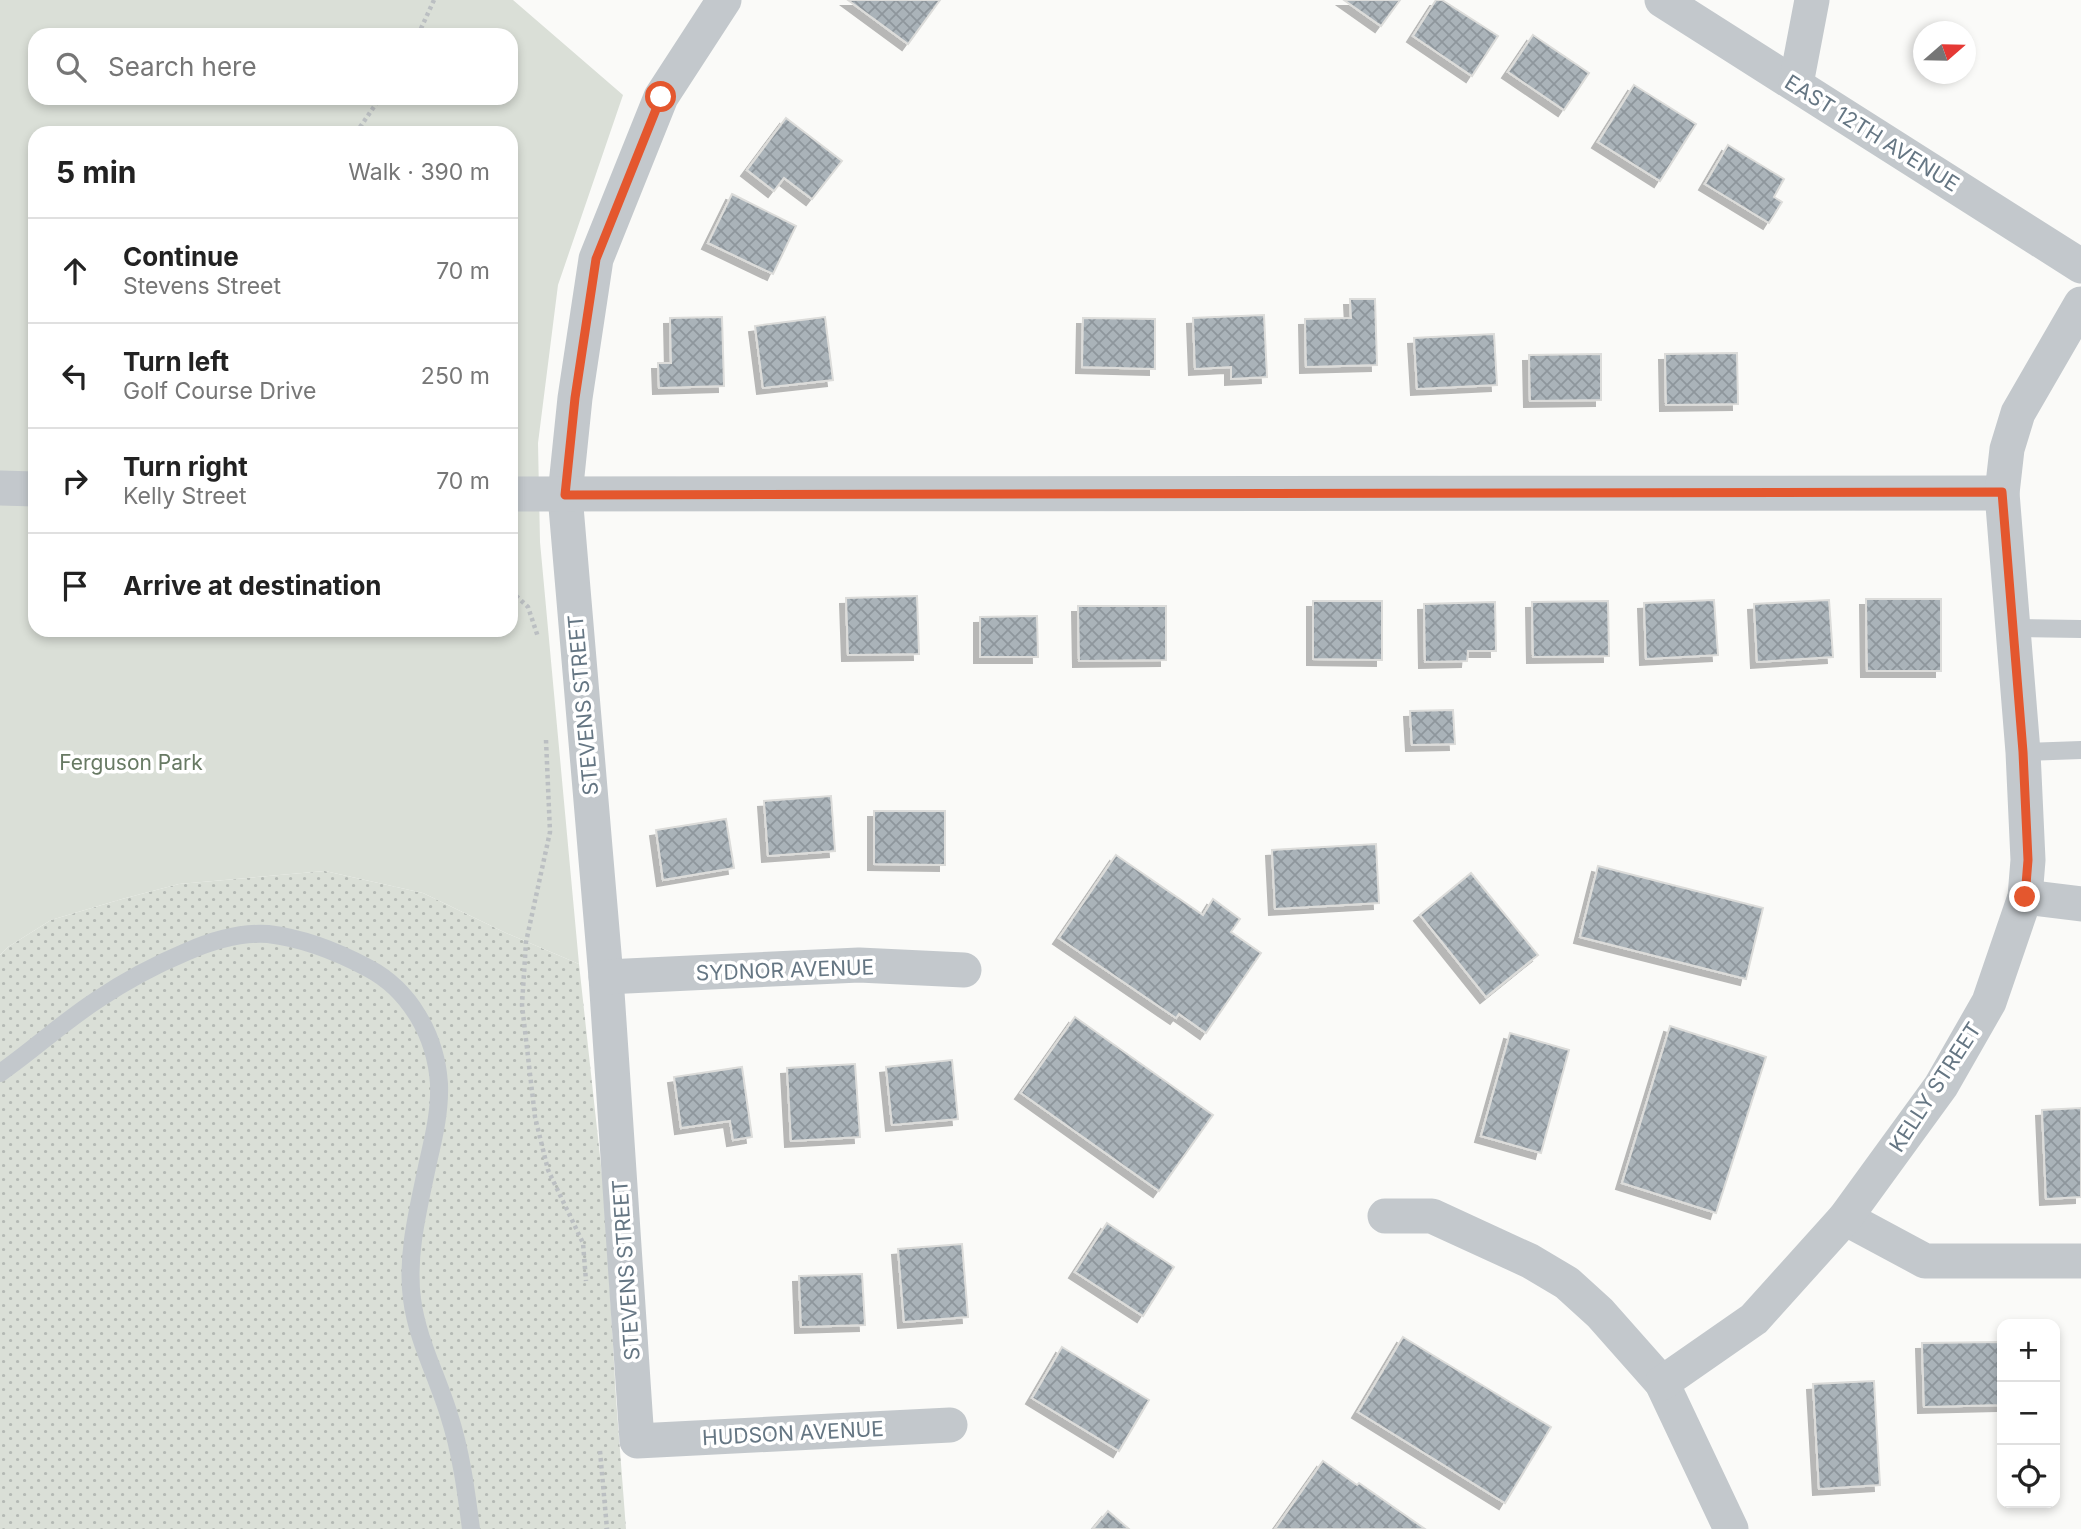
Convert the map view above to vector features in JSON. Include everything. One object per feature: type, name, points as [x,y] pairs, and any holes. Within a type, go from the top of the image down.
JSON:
[{"type":"street","name":"STEVENS STREET","points":[[637,1441],[606,977],[565,495],[575,398],[596,259],[661,97],[724,0]]},
{"type":"street","name":"EAST 12TH AVENUE","points":[[1662,0],[2081,266]]},
{"type":"street","points":[[1796,84],[1812,0]]},
{"type":"street","name":"KELLY STREET","points":[[1662,1383],[1754,1319],[1844,1218],[1941,1086],[1989,1002],[2025,897],[2028,860],[2023,752],[2002,492],[2007,449],[2018,413],[2081,304]]},
{"type":"street","points":[[0,488],[28,489]]},
{"type":"street","points":[[518,494],[2002,492]]},
{"type":"street","points":[[2025,897],[2081,904]]},
{"type":"street","name":"SYDNOR AVENUE","points":[[606,977],[859,965],[964,970]]},
{"type":"street","points":[[1385,1216],[1432,1216],[1530,1261],[1567,1283],[1600,1313],[1662,1383],[1731,1529]]},
{"type":"street","points":[[1844,1218],[1925,1261],[2081,1261]]},
{"type":"street","name":"HUDSON AVENUE","points":[[637,1441],[950,1425]]},
{"type":"lane","points":[[2013,628],[2081,629]]},
{"type":"lane","points":[[2023,752],[2081,750]]},
{"type":"lane","points":[[0,1073],[95,1001],[124,983],[207,943],[235,936],[267,934],[320,947],[352,959],[383,976],[404,995],[421,1021],[435,1054],[439,1085],[437,1126],[411,1260],[412,1299],[422,1340],[449,1414],[460,1456],[471,1529]]},
{"type":"path","points":[[422,28],[434,0]]},
{"type":"path","points":[[361,126],[375,105]]},
{"type":"path","points":[[518,598],[528,607],[538,637],[539,650]]},
{"type":"path","points":[[545,728],[550,832],[526,942],[522,1005],[535,1117],[548,1170],[583,1243],[586,1283]]},
{"type":"path","points":[[599,1444],[607,1529]]},
{"type":"green space","name":"Ferguson Park","points":[[0,0],[513,0],[623,95],[558,285],[538,443],[540,542],[579,964],[423,893],[325,871],[179,884],[51,920],[0,955]]},
{"type":"green space","points":[[325,871],[423,893],[579,964],[605,1202],[626,1529],[0,1529],[0,955],[51,920],[179,884]]},
{"type":"building","points":[[848,0],[940,0],[908,44]]},
{"type":"building","points":[[1344,0],[1400,0],[1381,26]]},
{"type":"building","points":[[1436,0],[1442,0],[1498,36],[1472,76],[1413,36]]},
{"type":"building","points":[[1533,35],[1589,73],[1564,110],[1508,72]]},
{"type":"building","points":[[1634,85],[1696,124],[1660,181],[1598,142]]},
{"type":"building","points":[[786,118],[842,161],[812,199],[784,178],[774,191],[747,170]]},
{"type":"building","points":[[1728,145],[1784,179],[1774,197],[1782,202],[1769,223],[1705,184]]},
{"type":"building","points":[[732,194],[796,226],[773,274],[708,243]]},
{"type":"building","points":[[1350,299],[1375,299],[1377,365],[1306,367],[1305,319],[1351,318]]},
{"type":"building","points":[[1264,315],[1267,377],[1231,379],[1231,367],[1195,369],[1193,318]]},
{"type":"building","points":[[722,317],[724,386],[659,388],[658,363],[671,363],[670,318]]},
{"type":"building","points":[[825,317],[833,380],[763,388],[755,326]]},
{"type":"building","points":[[1083,318],[1155,319],[1155,369],[1082,367]]},
{"type":"building","points":[[1494,334],[1497,385],[1417,389],[1414,338]]},
{"type":"building","points":[[1737,353],[1738,404],[1666,405],[1665,354]]},
{"type":"building","points":[[1601,354],[1601,400],[1530,401],[1529,355]]},
{"type":"building","points":[[917,596],[919,654],[848,655],[846,598]]},
{"type":"building","points":[[1866,599],[1941,599],[1941,671],[1867,671]]},
{"type":"building","points":[[1714,600],[1718,655],[1646,659],[1644,603]]},
{"type":"building","points":[[1829,600],[1833,657],[1757,662],[1754,604]]},
{"type":"building","points":[[1313,601],[1382,601],[1382,660],[1313,659]]},
{"type":"building","points":[[1608,601],[1609,656],[1533,657],[1532,602]]},
{"type":"building","points":[[1495,602],[1496,651],[1468,651],[1467,661],[1425,662],[1424,604]]},
{"type":"building","points":[[1078,606],[1166,606],[1166,660],[1079,661]]},
{"type":"building","points":[[1037,616],[1038,657],[980,657],[980,617]]},
{"type":"building","points":[[1453,710],[1455,744],[1412,745],[1410,711]]},
{"type":"building","points":[[831,796],[835,851],[768,856],[764,801]]},
{"type":"building","points":[[874,811],[945,811],[945,865],[874,864]]},
{"type":"building","points":[[726,819],[734,868],[663,880],[656,830]]},
{"type":"building","points":[[1376,844],[1379,903],[1275,909],[1272,850]]},
{"type":"building","points":[[1116,855],[1203,915],[1213,899],[1240,919],[1231,932],[1261,953],[1206,1033],[1179,1014],[1176,1018],[1059,938]]},
{"type":"building","points":[[1598,866],[1763,908],[1746,979],[1580,937]]},
{"type":"building","points":[[1471,873],[1538,955],[1486,997],[1420,915]]},
{"type":"building","points":[[1075,1017],[1213,1115],[1159,1191],[1021,1093]]},
{"type":"building","points":[[1670,1026],[1766,1057],[1716,1213],[1622,1183]]},
{"type":"building","points":[[1510,1033],[1569,1050],[1541,1153],[1481,1136]]},
{"type":"building","points":[[952,1060],[958,1119],[892,1125],[886,1067]]},
{"type":"building","points":[[855,1064],[860,1137],[791,1141],[787,1068]]},
{"type":"building","points":[[742,1067],[752,1137],[733,1140],[730,1121],[681,1128],[674,1077]]},
{"type":"building","points":[[2081,1108],[2081,1197],[2046,1199],[2042,1110]]},
{"type":"building","points":[[1107,1223],[1174,1267],[1143,1316],[1075,1272]]},
{"type":"building","points":[[962,1244],[968,1317],[904,1322],[898,1249]]},
{"type":"building","points":[[862,1274],[865,1325],[801,1327],[799,1276]]},
{"type":"building","points":[[1403,1337],[1551,1427],[1505,1503],[1358,1412]]},
{"type":"building","points":[[1997,1342],[1997,1405],[1924,1407],[1922,1343]]},
{"type":"building","points":[[1062,1347],[1149,1400],[1119,1451],[1032,1398]]},
{"type":"building","points":[[1874,1381],[1880,1485],[1819,1489],[1813,1384]]},
{"type":"building","points":[[1323,1461],[1357,1485],[1359,1483],[1425,1529],[1275,1529]]},
{"type":"building","points":[[1108,1511],[1129,1529],[1093,1529]]},
{"type":"route","points":[[661,97],[596,259],[575,398],[565,495],[2002,492],[2023,752],[2028,860],[2025,897]]}]
